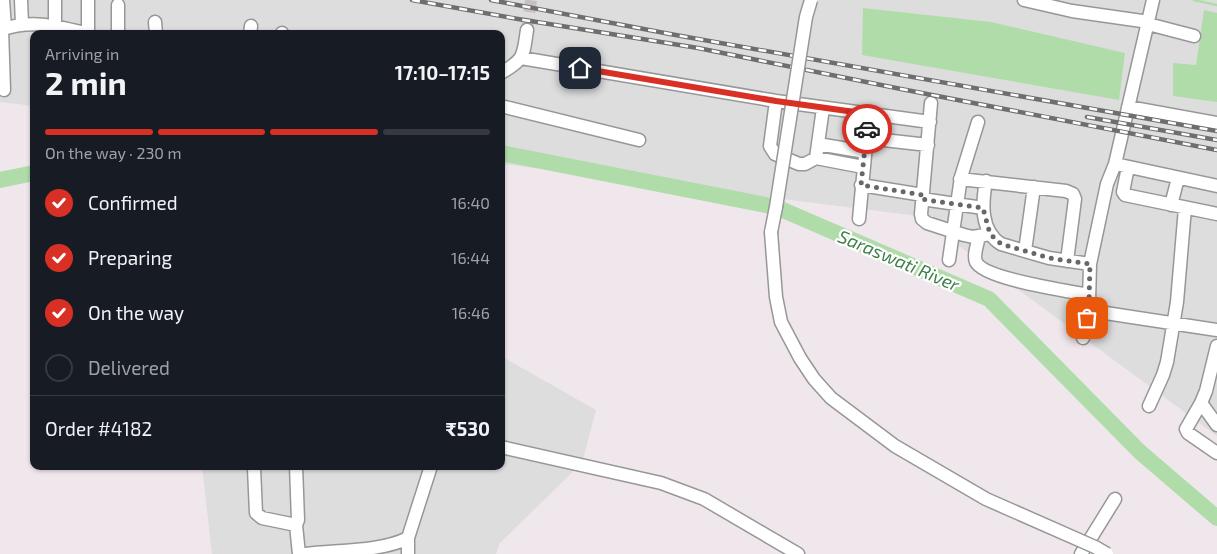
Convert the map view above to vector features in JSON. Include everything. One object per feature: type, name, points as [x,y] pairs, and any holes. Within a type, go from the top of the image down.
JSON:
[{"type":"street","points":[[3,0],[4,90]]},
{"type":"street","points":[[20,0],[22,24]]},
{"type":"street","points":[[3,29],[30,23],[58,29],[55,0]]},
{"type":"street","points":[[88,0],[88,30]]},
{"type":"street","points":[[811,0],[806,17],[771,232],[772,268],[776,297],[781,322],[790,341],[814,379],[831,398],[895,446],[986,499],[1108,554]]},
{"type":"street","points":[[1024,0],[1072,11],[1148,23],[1194,36]]},
{"type":"street","points":[[1153,0],[1128,107],[1122,165],[1123,192],[1125,195],[1217,214]]},
{"type":"street","points":[[118,5],[118,30]]},
{"type":"street","points":[[505,71],[522,58],[527,30]]},
{"type":"street","points":[[522,58],[776,101],[930,122]]},
{"type":"street","points":[[776,101],[770,146],[772,150],[787,160],[799,164],[805,164],[816,158],[863,167]]},
{"type":"street","points":[[931,103],[922,219],[928,223],[973,237],[985,235],[1001,244],[1049,258],[1090,264]]},
{"type":"street","points":[[505,107],[639,140]]},
{"type":"street","points":[[1128,107],[1217,123]]},
{"type":"street","points":[[816,158],[824,108]]},
{"type":"street","points":[[859,219],[869,114]]},
{"type":"street","points":[[949,260],[960,179],[978,122]]},
{"type":"street","points":[[866,138],[928,145]]},
{"type":"street","points":[[818,144],[865,152]]},
{"type":"street","points":[[1122,165],[1217,186]]},
{"type":"street","points":[[1122,165],[1108,184],[1090,264],[1089,302],[1092,308],[1099,312],[1217,330]]},
{"type":"street","points":[[1171,205],[1178,178]]},
{"type":"street","points":[[960,179],[1066,191],[1073,194],[1075,199],[1067,261]]},
{"type":"street","points":[[986,181],[983,208],[985,235],[975,256],[976,262],[980,267],[991,273],[1017,281],[1090,295]]},
{"type":"street","points":[[861,185],[957,205],[983,208]]},
{"type":"street","points":[[1024,251],[1034,187]]},
{"type":"street","points":[[1149,406],[1164,375],[1177,302],[1184,208]]},
{"type":"street","points":[[1083,338],[1087,318],[1092,308]]},
{"type":"street","points":[[1217,346],[1206,392],[1186,429],[1217,453]]},
{"type":"street","points":[[1201,403],[1217,425]]},
{"type":"street","points":[[505,448],[661,483],[704,500],[798,554]]},
{"type":"street","points":[[254,470],[256,513],[262,518],[296,525]]},
{"type":"street","points":[[296,470],[298,520],[296,525],[299,554]]},
{"type":"street","points":[[408,554],[408,538],[431,470]]},
{"type":"street","points":[[1081,554],[1115,498]]},
{"type":"street","points":[[305,554],[382,546],[398,543],[408,538]]},
{"type":"shaded area","points":[[0,0],[1217,0],[1217,436],[918,216],[505,164],[505,30],[30,30],[30,106],[0,102]]},
{"type":"shaded area","points":[[863,8],[991,22],[1125,53],[1119,100],[862,55]]},
{"type":"shaded area","points":[[1204,10],[1217,13],[1217,102],[1173,96],[1173,63],[1196,65]]},
{"type":"shaded area","points":[[505,358],[596,410],[582,463],[500,543],[496,554],[212,554],[202,470],[505,470]]},
{"type":"waterway","points":[[1194,0],[1217,5]]},
{"type":"waterway","name":"Saraswati River","points":[[505,154],[776,207],[989,299],[1140,452],[1217,518]]},
{"type":"waterway","name":"Saraswati River","points":[[0,180],[30,174]]},
{"type":"tunnel","points":[[527,30],[531,0]]},
{"type":"railway","points":[[412,0],[698,48],[1217,150]]},
{"type":"railway","points":[[491,0],[670,34],[1217,131]]},
{"type":"railway","points":[[1087,117],[1217,140]]},
{"type":"way so far","points":[[867,129],[861,185],[923,195],[922,199],[927,200],[983,208],[990,234],[1001,244],[1049,258],[1090,264],[1089,302],[1092,308],[1087,318]]},
{"type":"route","points":[[580,68],[776,101],[869,114],[867,129]]}]
